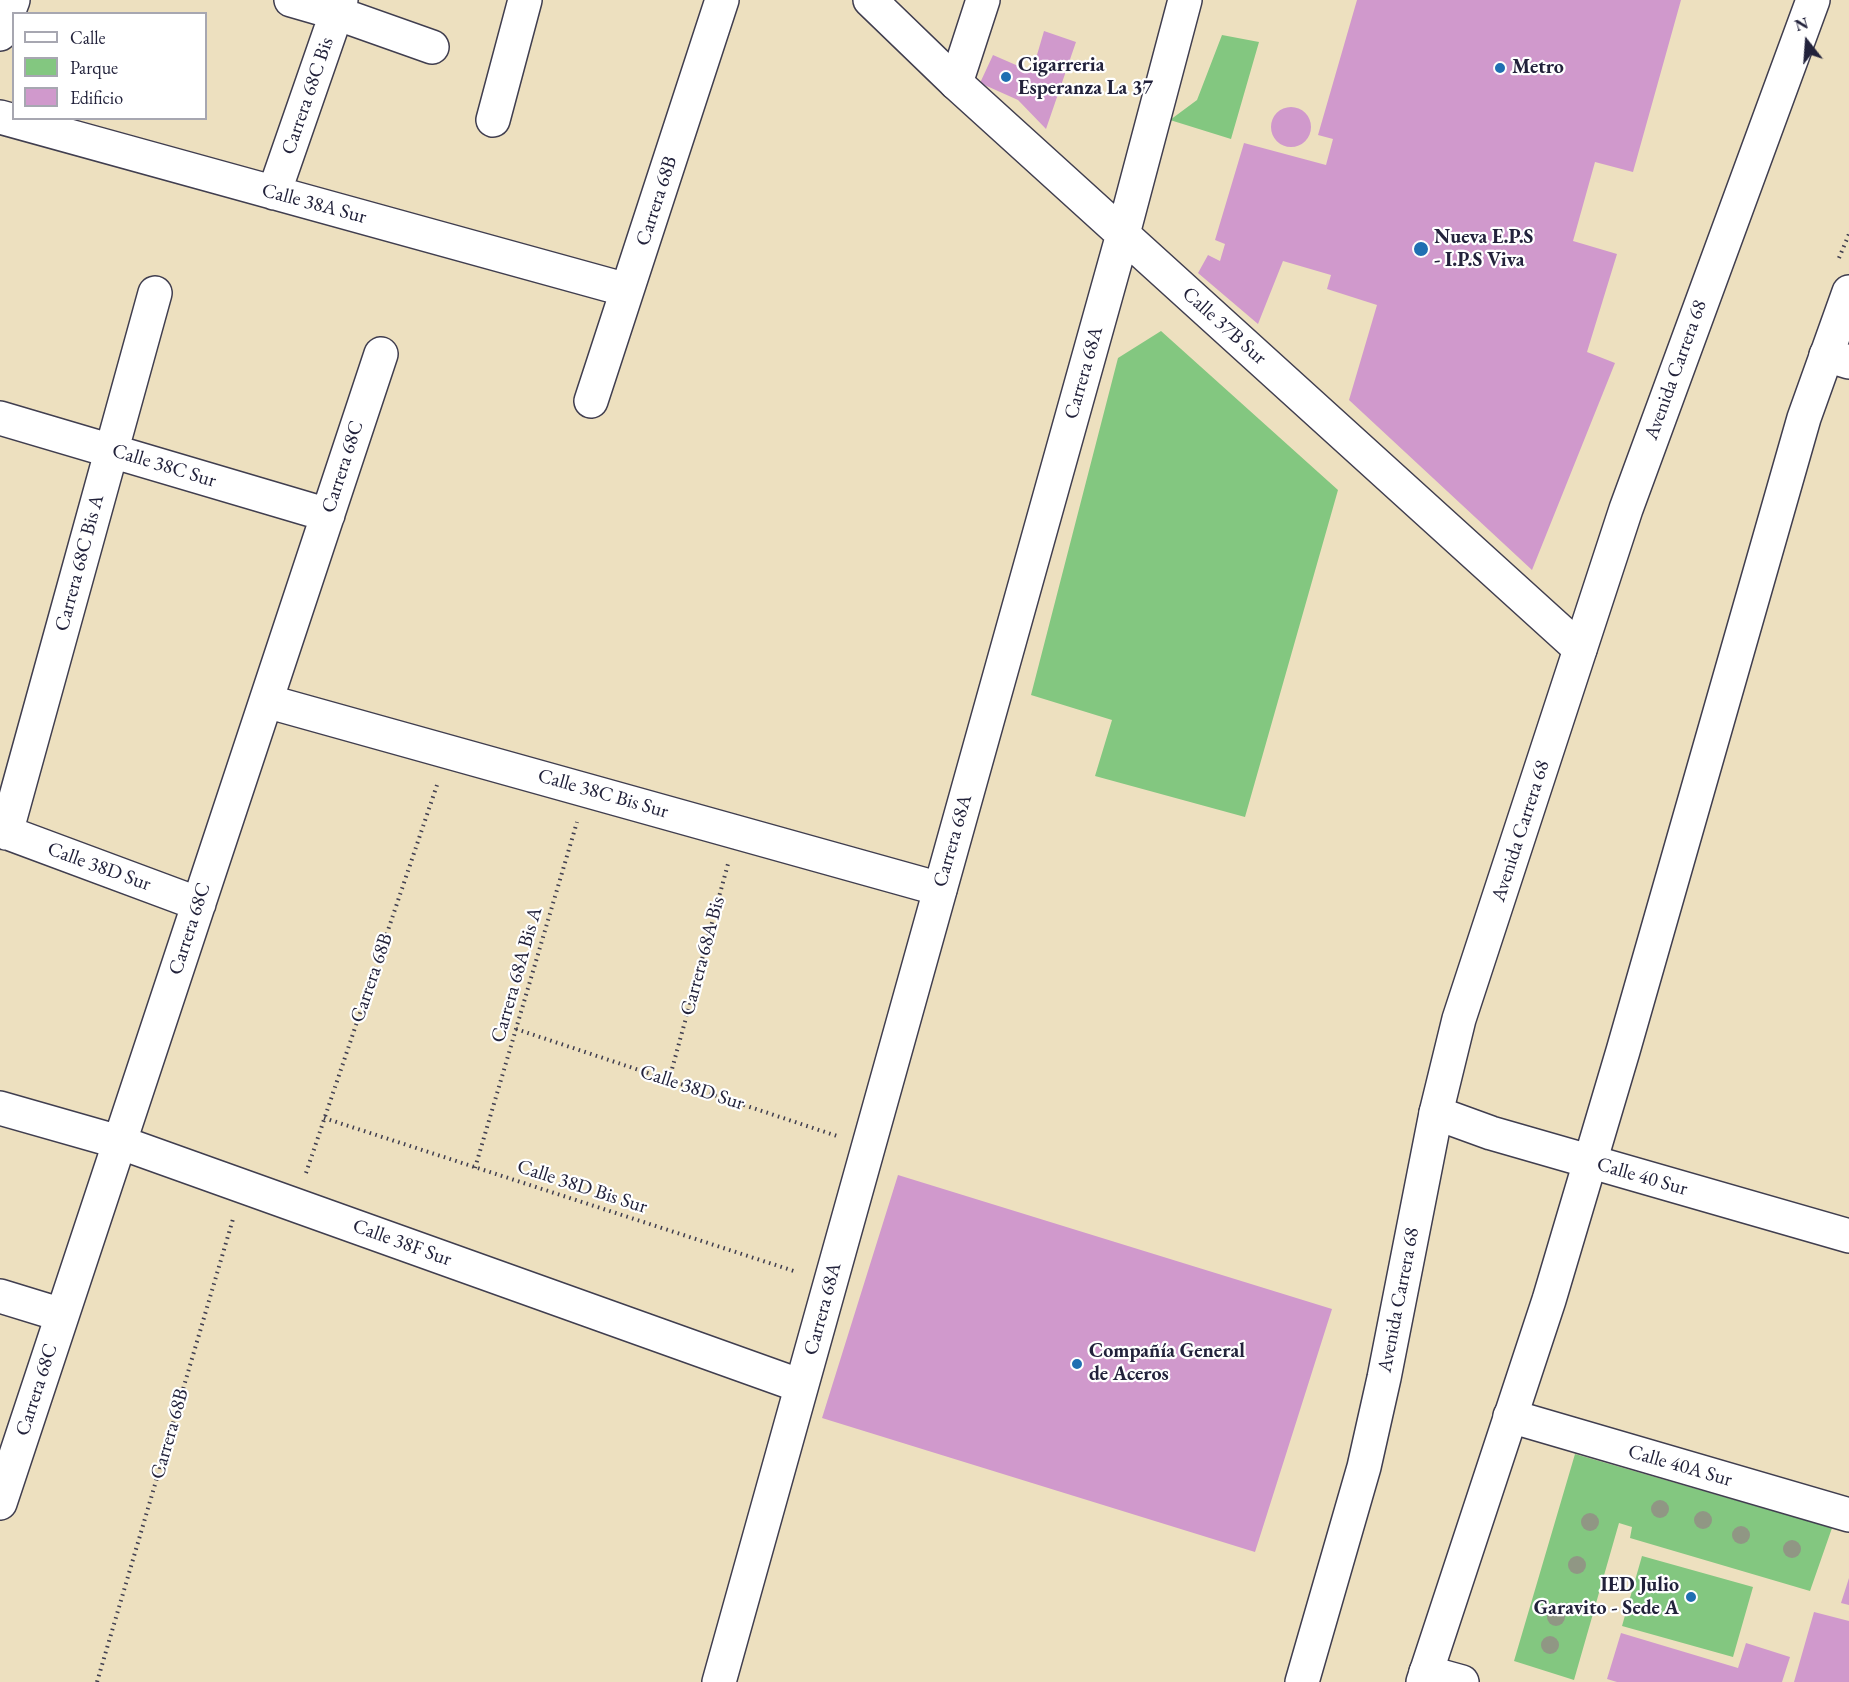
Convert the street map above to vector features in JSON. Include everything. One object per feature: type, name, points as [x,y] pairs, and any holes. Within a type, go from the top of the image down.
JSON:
[{"type":"street","points":[[0,34],[13,0]]},
{"type":"street","points":[[291,0],[338,6],[432,47]]},
{"type":"street","points":[[493,120],[525,0]]},
{"type":"street","name":"Carrera 68B","points":[[591,401],[722,0]]},
{"type":"street","name":"Calle 37B Sur","points":[[870,0],[956,83],[1580,649]]},
{"type":"street","points":[[956,83],[982,0]]},
{"type":"street","name":"Carrera 68A","points":[[719,1682],[1123,234],[1185,0]]},
{"type":"street","name":"Avenida Carrera 68","points":[[1302,1682],[1364,1467],[1384,1378],[1436,1113],[1459,1019],[1630,498],[1813,0]]},
{"type":"street","name":"Carrera 68C Bis","points":[[274,193],[338,6]]},
{"type":"street","name":"Calle 38A Sur","points":[[0,117],[627,291]]},
{"type":"street","points":[[1462,1682],[1424,1677],[1549,1300],[1794,451],[1837,359],[1849,292]]},
{"type":"street","name":"Carrera 68C Bis A","points":[[3,831],[155,293]]},
{"type":"street","name":"Carrera 68C","points":[[0,1503],[381,354]]},
{"type":"street","name":"Calle 38C Sur","points":[[0,418],[328,515]]},
{"type":"street","name":"Calle 38C Bis Sur","points":[[266,700],[940,889]]},
{"type":"street","name":"Calle 38D Sur","points":[[3,831],[199,904]]},
{"type":"street","name":"Calle 38F Sur","points":[[0,1108],[119,1142],[801,1386]]},
{"type":"street","name":"Calle 40 Sur","points":[[1436,1113],[1491,1133],[1849,1236]]},
{"type":"street","points":[[0,1296],[62,1315]]},
{"type":"street","name":"Calle 40A Sur","points":[[1510,1416],[1849,1515]]},
{"type":"path","name":"Carrera 68B","points":[[295,1205],[448,751]]},
{"type":"path","name":"Carrera 68A Bis A","points":[[475,1168],[587,790]]},
{"type":"path","name":"Carrera 68A Bis","points":[[669,1080],[737,832]]},
{"type":"path","name":"Calle 38D Sur","points":[[516,1029],[868,1147]]},
{"type":"path","name":"Calle 38D Bis Sur","points":[[324,1118],[830,1283]]},
{"type":"path","name":"Carrera 68B","points":[[97,1682],[243,1186]]},
{"type":"green space","points":[[1222,35],[1259,42],[1231,139],[1170,120],[1197,100]]},
{"type":"green space","points":[[1161,331],[1338,490],[1245,817],[1095,776],[1112,720],[1031,695],[1118,358]]},
{"type":"green space","points":[[1575,1454],[1832,1528],[1810,1591],[1630,1538],[1632,1527],[1619,1523],[1574,1680],[1514,1661]]},
{"type":"green space","points":[[1642,1556],[1753,1587],[1733,1657],[1622,1626]]},
{"type":"building","points":[[1357,0],[1681,0],[1633,172],[1595,162],[1573,241],[1617,254],[1587,352],[1615,363],[1532,570],[1349,400],[1377,305],[1327,289],[1331,275],[1283,261],[1258,324],[1198,273],[1208,255],[1220,261],[1225,244],[1215,240],[1244,143],[1326,165],[1333,139],[1318,135]]},
{"type":"building","points":[[1044,31],[1076,42],[1046,129],[1018,100],[980,83],[993,55],[1032,72]]},
{"type":"building","points":[[1291,107],[1299,108],[1305,113],[1310,119],[1310,135],[1305,141],[1299,146],[1291,147],[1283,146],[1277,141],[1272,135],[1271,127],[1272,119],[1277,113],[1283,108]]},
{"type":"building","name":"Compañía General de Aceros","points":[[898,1175],[1332,1309],[1255,1552],[822,1418]]},
{"type":"building","points":[[1849,1578],[1849,1605],[1841,1603]]},
{"type":"building","points":[[1814,1612],[1849,1621],[1849,1682],[1794,1682]]},
{"type":"building","points":[[1621,1633],[1738,1668],[1746,1643],[1790,1657],[1782,1682],[1617,1682],[1607,1679]]},
{"type":"place","name":"Metro","points":[[1500,68]]},
{"type":"place","name":"Cigarreria Esperanza La 37","points":[[1006,77]]},
{"type":"place","name":"Nueva E.P.S - I.P.S Viva","points":[[1421,249]]},
{"type":"place","name":"Compañía General de Aceros","points":[[1077,1364]]},
{"type":"place","name":"IED Julio Garavito - Sede A","points":[[1691,1597]]}]
